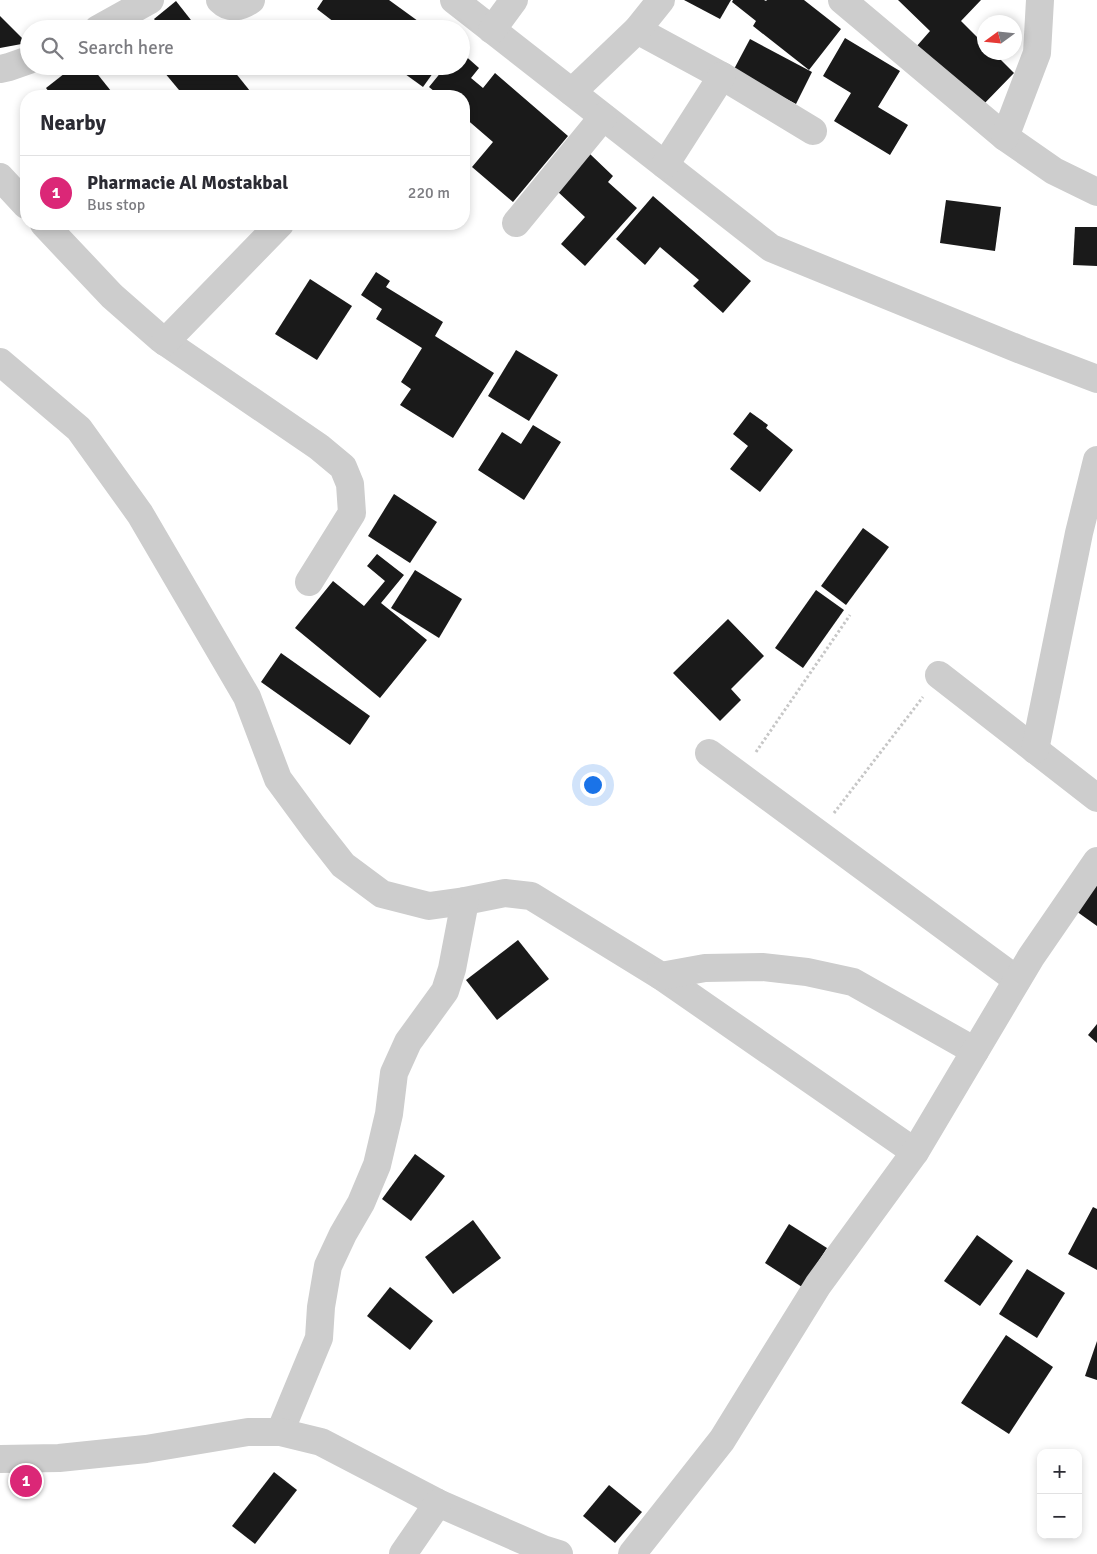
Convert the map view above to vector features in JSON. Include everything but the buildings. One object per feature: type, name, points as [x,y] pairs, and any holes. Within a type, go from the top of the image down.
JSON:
[{"type":"street","points":[[114,20],[150,0]]},
{"type":"street","points":[[220,0],[232,7],[240,6],[251,0]]},
{"type":"street","points":[[454,0],[772,248],[1021,350],[1097,379]]},
{"type":"street","points":[[492,30],[514,0]]},
{"type":"street","points":[[572,92],[637,30],[661,0]]},
{"type":"street","points":[[1005,137],[1037,53],[1040,0]]},
{"type":"street","points":[[857,5],[1005,137],[1054,171],[1097,192]]},
{"type":"street","points":[[637,30],[722,76],[812,131]]},
{"type":"street","points":[[0,68],[20,63]]},
{"type":"street","points":[[665,165],[722,76]]},
{"type":"street","points":[[516,223],[603,117]]},
{"type":"street","points":[[0,177],[20,199]]},
{"type":"street","points":[[50,230],[112,296],[165,342],[319,447],[343,467],[350,484],[352,513],[310,582]]},
{"type":"street","points":[[165,342],[274,230]]},
{"type":"street","points":[[0,362],[79,428],[140,514],[247,697],[278,779],[344,865],[382,894],[429,906],[505,893],[532,896],[661,976],[915,1152]]},
{"type":"street","points":[[1035,750],[1079,533],[1097,460]]},
{"type":"street","points":[[939,675],[1097,798]]},
{"type":"street","points":[[709,753],[1017,980]]},
{"type":"street","points":[[632,1554],[722,1440],[818,1285],[915,1152],[1031,957],[1097,861]]},
{"type":"street","points":[[280,1432],[319,1338],[321,1307],[328,1266],[361,1202],[377,1165],[388,1114],[394,1073],[408,1042],[445,991],[452,969],[465,901]]},
{"type":"street","points":[[661,976],[705,968],[762,967],[807,972],[853,982],[975,1051]]},
{"type":"street","points":[[0,1459],[58,1458],[146,1448],[248,1432],[280,1432],[321,1442],[438,1503],[543,1549],[559,1554]]},
{"type":"street","points":[[404,1554],[438,1503]]},
{"type":"path","points":[[740,775],[850,615]]},
{"type":"path","points":[[818,833],[939,675]]},
{"type":"place","name":"Pharmacie Al Mostakbal","points":[[26,1481]]}]
